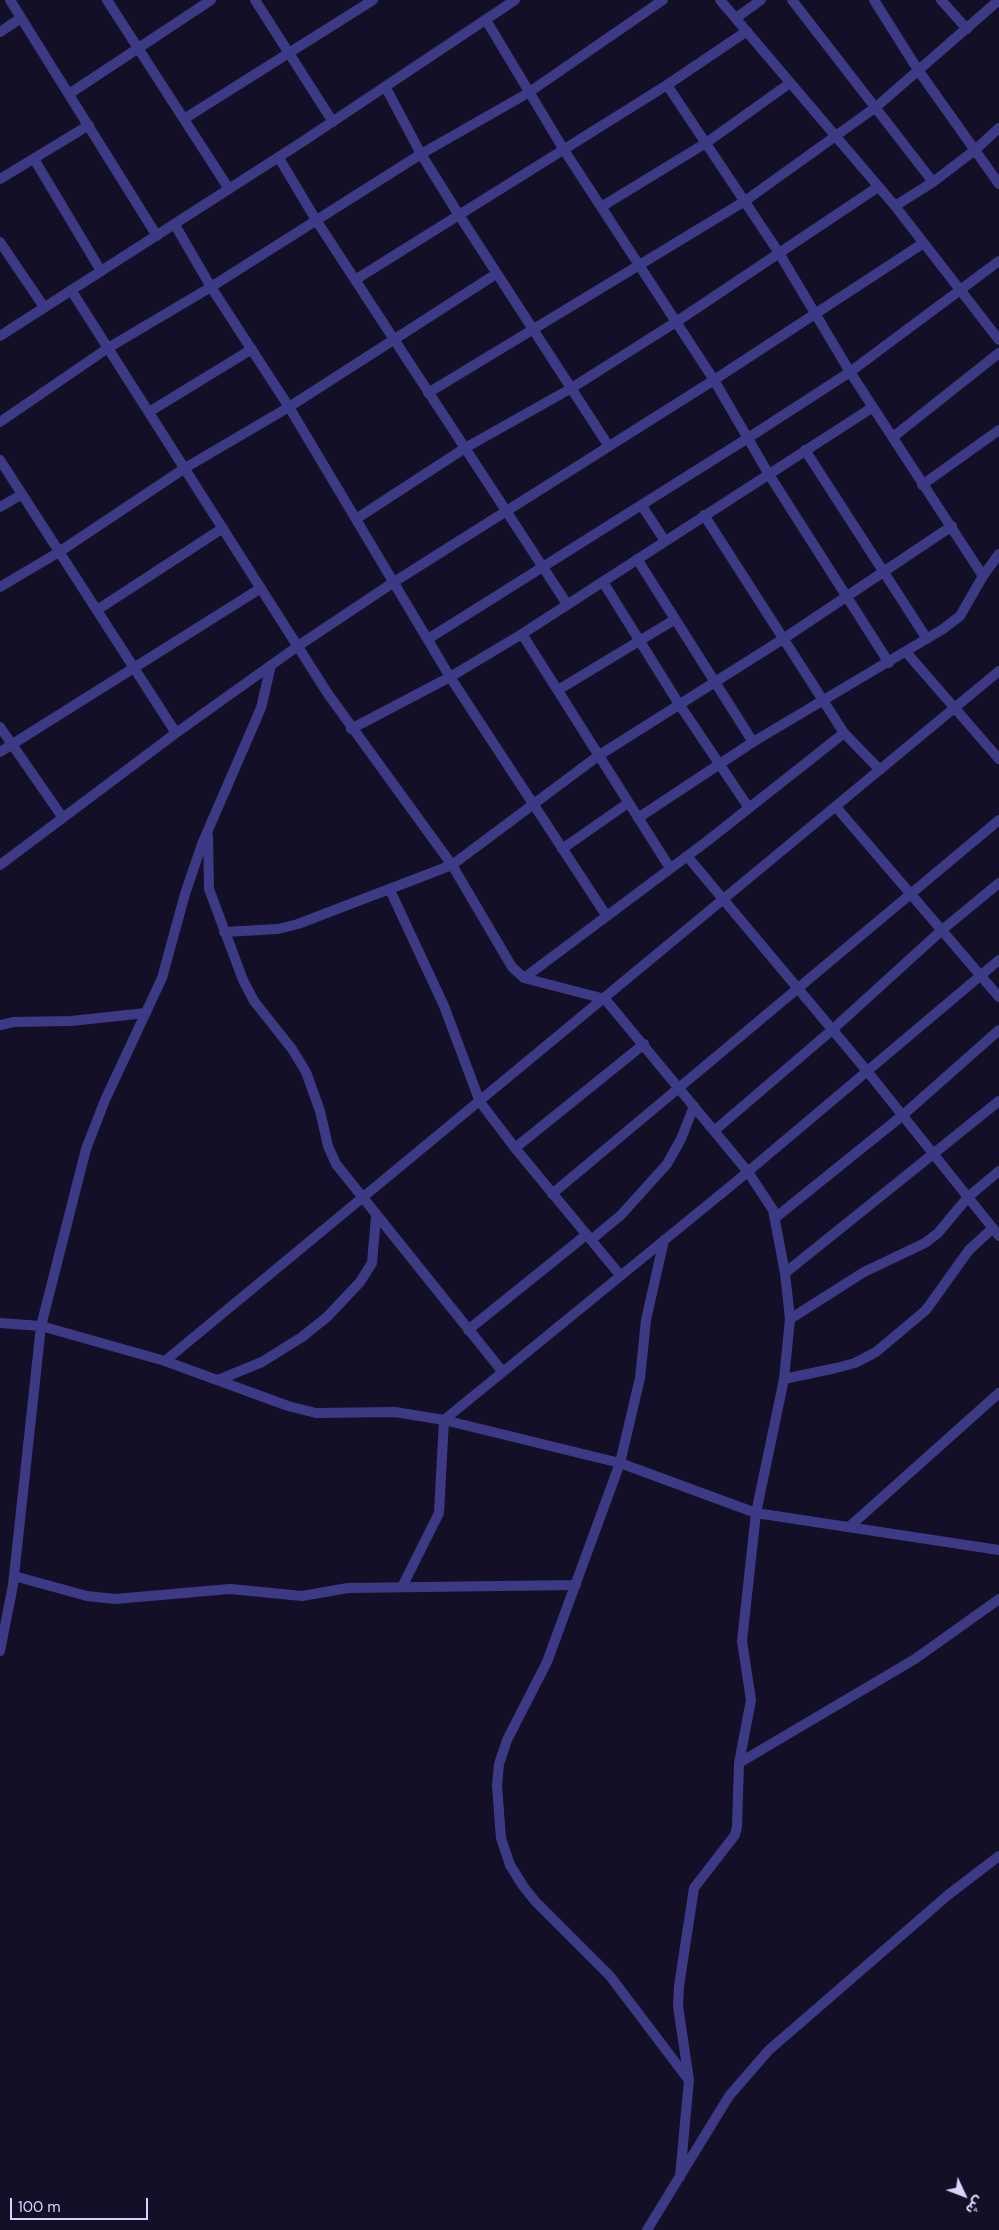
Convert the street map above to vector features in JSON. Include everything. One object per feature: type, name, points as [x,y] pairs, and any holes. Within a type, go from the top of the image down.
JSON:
[{"type":"street","points":[[10,0],[157,236]]},
{"type":"street","points":[[107,0],[229,190]]},
{"type":"street","points":[[69,94],[209,0]]},
{"type":"street","points":[[255,0],[334,122]]},
{"type":"street","points":[[184,119],[372,0]]},
{"type":"street","points":[[0,336],[279,158],[515,0]]},
{"type":"street","points":[[0,422],[108,348],[211,287],[421,154],[528,92],[663,0]]},
{"type":"street","points":[[720,0],[895,206],[922,244],[999,340]]},
{"type":"street","points":[[736,18],[761,0]]},
{"type":"street","points":[[792,0],[933,182]]},
{"type":"street","points":[[874,0],[918,70],[999,184]]},
{"type":"street","points":[[941,0],[967,29]]},
{"type":"street","points":[[428,393],[745,201],[876,107],[999,0]]},
{"type":"street","points":[[0,32],[21,18]]},
{"type":"street","points":[[486,20],[564,150],[714,380],[768,473],[889,663]]},
{"type":"street","points":[[355,280],[667,85],[747,31]]},
{"type":"street","points":[[601,207],[706,143],[790,83]]},
{"type":"street","points":[[667,85],[779,253],[850,372],[983,576]]},
{"type":"street","points":[[386,88],[421,154],[496,274],[608,445]]},
{"type":"street","points":[[0,180],[89,125]]},
{"type":"street","points":[[895,206],[933,182],[975,150],[999,128]]},
{"type":"street","points":[[279,158],[316,220],[567,604]]},
{"type":"street","points":[[34,159],[101,271]]},
{"type":"street","points":[[356,519],[465,448],[570,389],[676,322],[878,187]]},
{"type":"street","points":[[174,225],[211,287],[289,407],[450,677],[606,915]]},
{"type":"street","points":[[0,242],[3,254],[44,307]]},
{"type":"street","points":[[0,865],[176,733],[298,646],[394,582],[608,445],[714,380],[922,244]]},
{"type":"street","points":[[428,639],[642,506],[850,372],[999,261]]},
{"type":"street","points":[[0,587],[59,552],[185,468],[289,407],[496,274]]},
{"type":"street","points":[[71,290],[351,729],[402,793],[452,865],[506,960],[524,978],[605,999],[748,1172],[768,1200],[776,1218],[790,1319],[784,1379],[756,1513],[742,1641],[751,1700],[739,1763],[735,1835],[694,1888],[692,1898],[678,2006],[689,2080],[680,2177]]},
{"type":"street","points":[[149,412],[252,350]]},
{"type":"street","points":[[892,437],[999,353]]},
{"type":"street","points":[[351,729],[450,677],[522,634],[768,473],[873,407]]},
{"type":"street","points":[[922,485],[999,430]]},
{"type":"street","points":[[805,450],[927,639]]},
{"type":"street","points":[[0,460],[176,733]]},
{"type":"street","points":[[0,507],[21,495]]},
{"type":"street","points":[[642,506],[665,541]]},
{"type":"street","points":[[704,515],[844,733],[880,770]]},
{"type":"street","points":[[224,932],[285,928],[390,890],[452,865],[598,756],[784,639],[952,526]]},
{"type":"street","points":[[97,610],[223,528]]},
{"type":"street","points":[[638,818],[753,742],[889,663],[960,616],[983,576],[999,554]]},
{"type":"street","points":[[637,559],[753,742]]},
{"type":"street","points":[[603,582],[679,704],[749,808]]},
{"type":"street","points":[[0,752],[261,588]]},
{"type":"street","points":[[558,690],[674,620]]},
{"type":"street","points":[[522,634],[670,868]]},
{"type":"street","points":[[906,652],[956,707],[999,759]]},
{"type":"street","points":[[0,1651],[14,1576],[41,1326],[86,1149],[104,1100],[165,970],[185,894],[208,830],[261,708],[272,665]]},
{"type":"street","points":[[165,1361],[363,1200],[999,671]]},
{"type":"street","points":[[0,727],[64,818]]},
{"type":"street","points":[[524,978],[687,856],[844,733]]},
{"type":"street","points":[[562,849],[628,803]]},
{"type":"street","points":[[836,807],[999,997]]},
{"type":"street","points":[[552,1194],[999,820]]},
{"type":"street","points":[[208,830],[209,889],[224,932],[243,980],[254,1001],[292,1049],[306,1072],[313,1089],[328,1146],[336,1164],[376,1217],[502,1371]]},
{"type":"street","points":[[687,856],[867,1071],[996,1232],[969,1250],[926,1310],[876,1352],[855,1363],[784,1379]]},
{"type":"street","points":[[714,1130],[832,1030],[942,930],[999,883]]},
{"type":"street","points":[[390,890],[444,1006],[480,1102],[552,1194],[620,1275]]},
{"type":"street","points":[[402,1587],[438,1513],[444,1420],[748,1172],[999,960]]},
{"type":"street","points":[[0,1025],[14,1022],[71,1021],[146,1013]]},
{"type":"street","points":[[776,1218],[903,1115],[999,1030]]},
{"type":"street","points":[[515,1148],[644,1044]]},
{"type":"street","points":[[785,1273],[999,1101]]},
{"type":"street","points":[[468,1330],[634,1202],[667,1164],[681,1139],[694,1106]]},
{"type":"street","points":[[790,1319],[864,1272],[925,1243],[938,1233],[968,1197],[999,1172]]},
{"type":"street","points":[[218,1380],[262,1362],[302,1337],[327,1317],[360,1282],[372,1263],[376,1217]]},
{"type":"street","points":[[664,1240],[646,1320],[640,1378],[620,1463],[547,1662],[507,1740],[499,1764],[497,1786],[501,1838],[510,1864],[535,1901],[610,1976],[689,2080]]},
{"type":"street","points":[[0,1323],[41,1326],[165,1361],[288,1406],[316,1413],[395,1412],[444,1420],[620,1463],[756,1513],[999,1550]]},
{"type":"street","points":[[849,1527],[999,1393]]},
{"type":"street","points":[[14,1576],[87,1596],[115,1599],[230,1589],[302,1596],[348,1588],[576,1585]]},
{"type":"street","points":[[739,1763],[915,1659],[999,1599]]},
{"type":"street","points":[[648,2230],[729,2096],[769,2050],[948,1895],[999,1856]]}]
